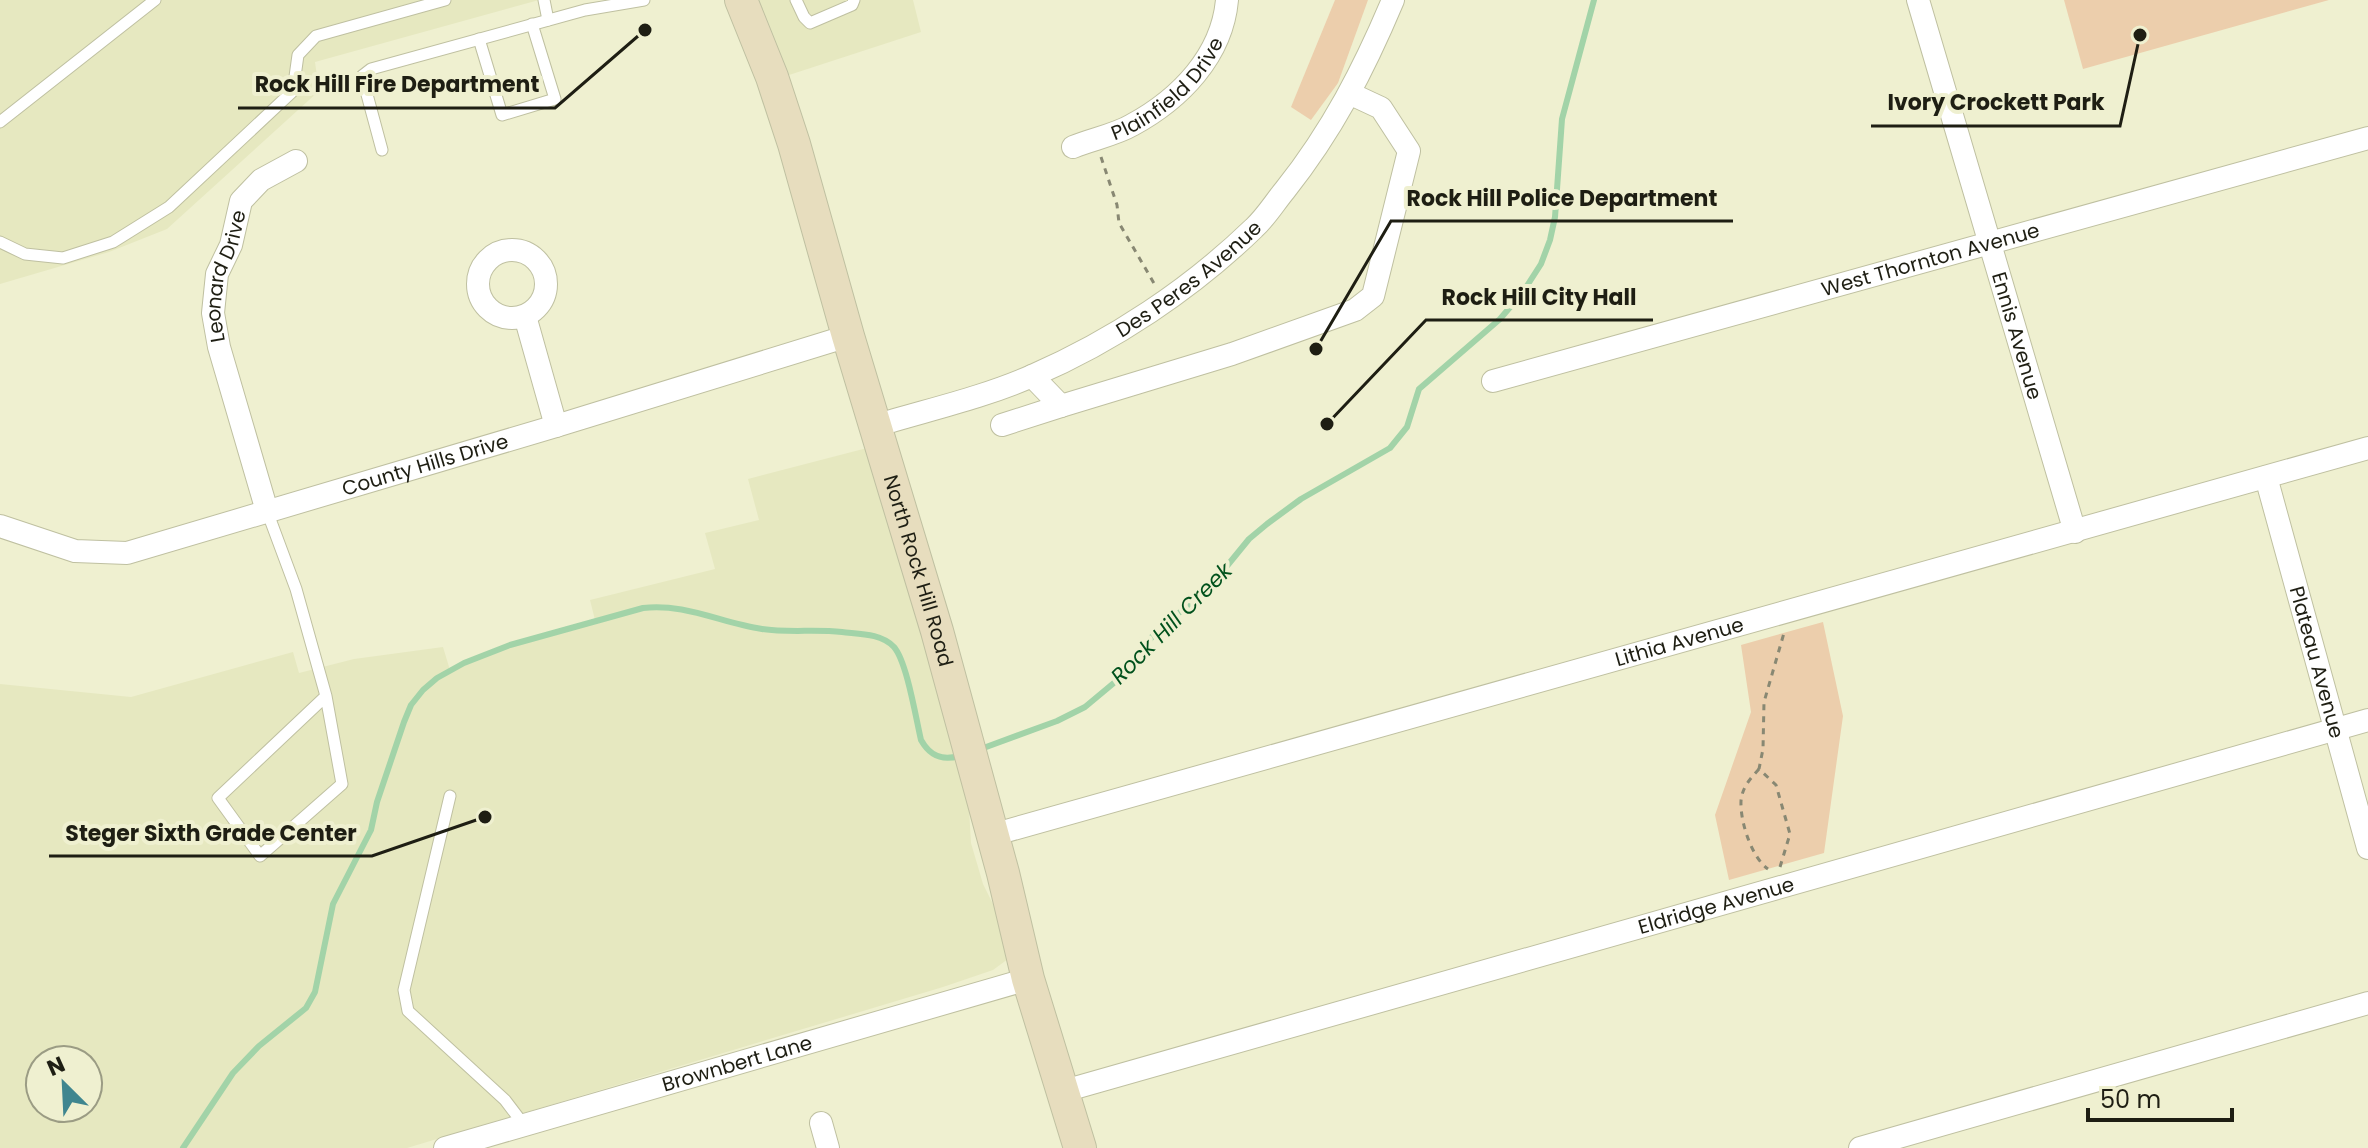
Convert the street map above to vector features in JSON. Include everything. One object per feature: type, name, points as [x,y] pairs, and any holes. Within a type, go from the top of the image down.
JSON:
[{"type":"street","name":"North Rock Hill Road","points":[[741,0],[772,77],[794,144],[848,336],[904,515],[964,729],[1028,979],[1080,1148]]},
{"type":"street","name":"Plainfield Drive","points":[[1073,147],[1130,127],[1167,103],[1200,71],[1223,29],[1227,0]]},
{"type":"street","name":"Des Peres Avenue","points":[[875,426],[1032,376],[1127,326],[1197,278],[1256,226],[1303,168],[1351,94],[1393,0]]},
{"type":"street","name":"Ennis Avenue","points":[[1918,0],[2075,532]]},
{"type":"street","points":[[1002,425],[1246,349],[1355,310],[1373,296],[1409,151],[1381,108],[1351,94]]},
{"type":"street","name":"West Thornton Avenue","points":[[1493,381],[2368,138]]},
{"type":"street","name":"Leonard Drive","points":[[267,511],[219,347],[213,313],[217,274],[231,245],[241,201],[261,180],[296,161]]},
{"type":"street","points":[[525,316],[556,426]]},
{"type":"street","name":"County Hills Drive","points":[[0,526],[75,551],[127,553],[848,336]]},
{"type":"street","points":[[1032,376],[1061,406]]},
{"type":"street","name":"Lithia Avenue","points":[[992,835],[2368,448]]},
{"type":"street","name":"Plateau Avenue","points":[[2266,477],[2368,848]]},
{"type":"street","name":"Eldridge Avenue","points":[[1064,1091],[1782,876],[2368,720]]},
{"type":"street","name":"Brownbert Lane","points":[[445,1148],[1028,979]]},
{"type":"street","points":[[1860,1148],[2368,1003]]},
{"type":"street","points":[[821,1123],[828,1148]]},
{"type":"lane","points":[[0,122],[155,0]]},
{"type":"lane","points":[[0,242],[25,254],[63,258],[113,242],[169,207],[293,91],[298,55],[316,36],[445,0]]},
{"type":"lane","points":[[544,0],[548,20]]},
{"type":"lane","points":[[382,150],[362,76],[371,69],[585,10],[644,0]]},
{"type":"lane","points":[[796,0],[810,23],[852,5],[854,0]]},
{"type":"lane","points":[[479,39],[502,115],[555,99],[532,24]]},
{"type":"lane","points":[[267,511],[296,589],[326,696],[342,784],[260,856],[218,798],[326,696]]},
{"type":"lane","points":[[450,796],[404,990],[405,1002],[408,1011],[505,1100],[525,1125]]},
{"type":"path","points":[[1097,138],[1117,205],[1119,223],[1165,299]]},
{"type":"path","points":[[1759,769],[1776,785],[1790,834],[1782,876],[1766,869],[1753,849],[1741,799],[1746,783],[1759,769],[1763,749],[1764,702],[1785,629],[1784,613]]},
{"type":"shaded area","points":[[0,0],[539,0],[315,62],[319,91],[167,229],[109,252],[0,284]]},
{"type":"shaded area","points":[[755,0],[913,0],[921,32],[786,76]]},
{"type":"shaded area","points":[[1335,0],[1368,0],[1338,83],[1311,120],[1291,107]]},
{"type":"shaded area","points":[[2064,0],[2329,0],[2083,69]]},
{"type":"shaded area","points":[[867,448],[968,792],[971,843],[983,884],[1002,922],[1008,959],[993,970],[943,987],[407,1148],[0,1148],[0,684],[131,697],[293,652],[299,673],[354,659],[443,647],[450,670],[532,639],[596,624],[590,600],[715,569],[705,533],[759,520],[748,479]]},
{"type":"shaded area","points":[[1823,622],[1843,716],[1824,853],[1729,880],[1715,815],[1751,712],[1741,645]]},
{"type":"waterway","name":"Rock Hill Creek","points":[[978,750],[1057,721],[1085,707],[1115,682],[1156,632],[1209,588],[1249,539],[1301,499],[1390,448],[1407,427],[1419,389],[1500,319],[1523,292],[1541,264],[1550,240],[1555,217],[1562,119],[1594,0]]},
{"type":"waterway","name":"Rock Hill Creek","points":[[183,1148],[233,1073],[259,1046],[306,1008],[315,992],[333,904],[371,830],[377,802],[411,705],[437,678],[464,663],[510,645],[643,608],[674,608],[762,629],[869,635],[889,642],[899,654],[921,740],[937,756],[959,756]]},
{"type":"place","name":"Rock Hill Fire Department","points":[[645,30]]},
{"type":"place","name":"Ivory Crockett Park","points":[[2140,35]]},
{"type":"place","name":"Rock Hill Police Department","points":[[1316,349]]},
{"type":"place","name":"Rock Hill City Hall","points":[[1327,424]]},
{"type":"place","name":"Steger Sixth Grade Center","points":[[485,817]]}]
